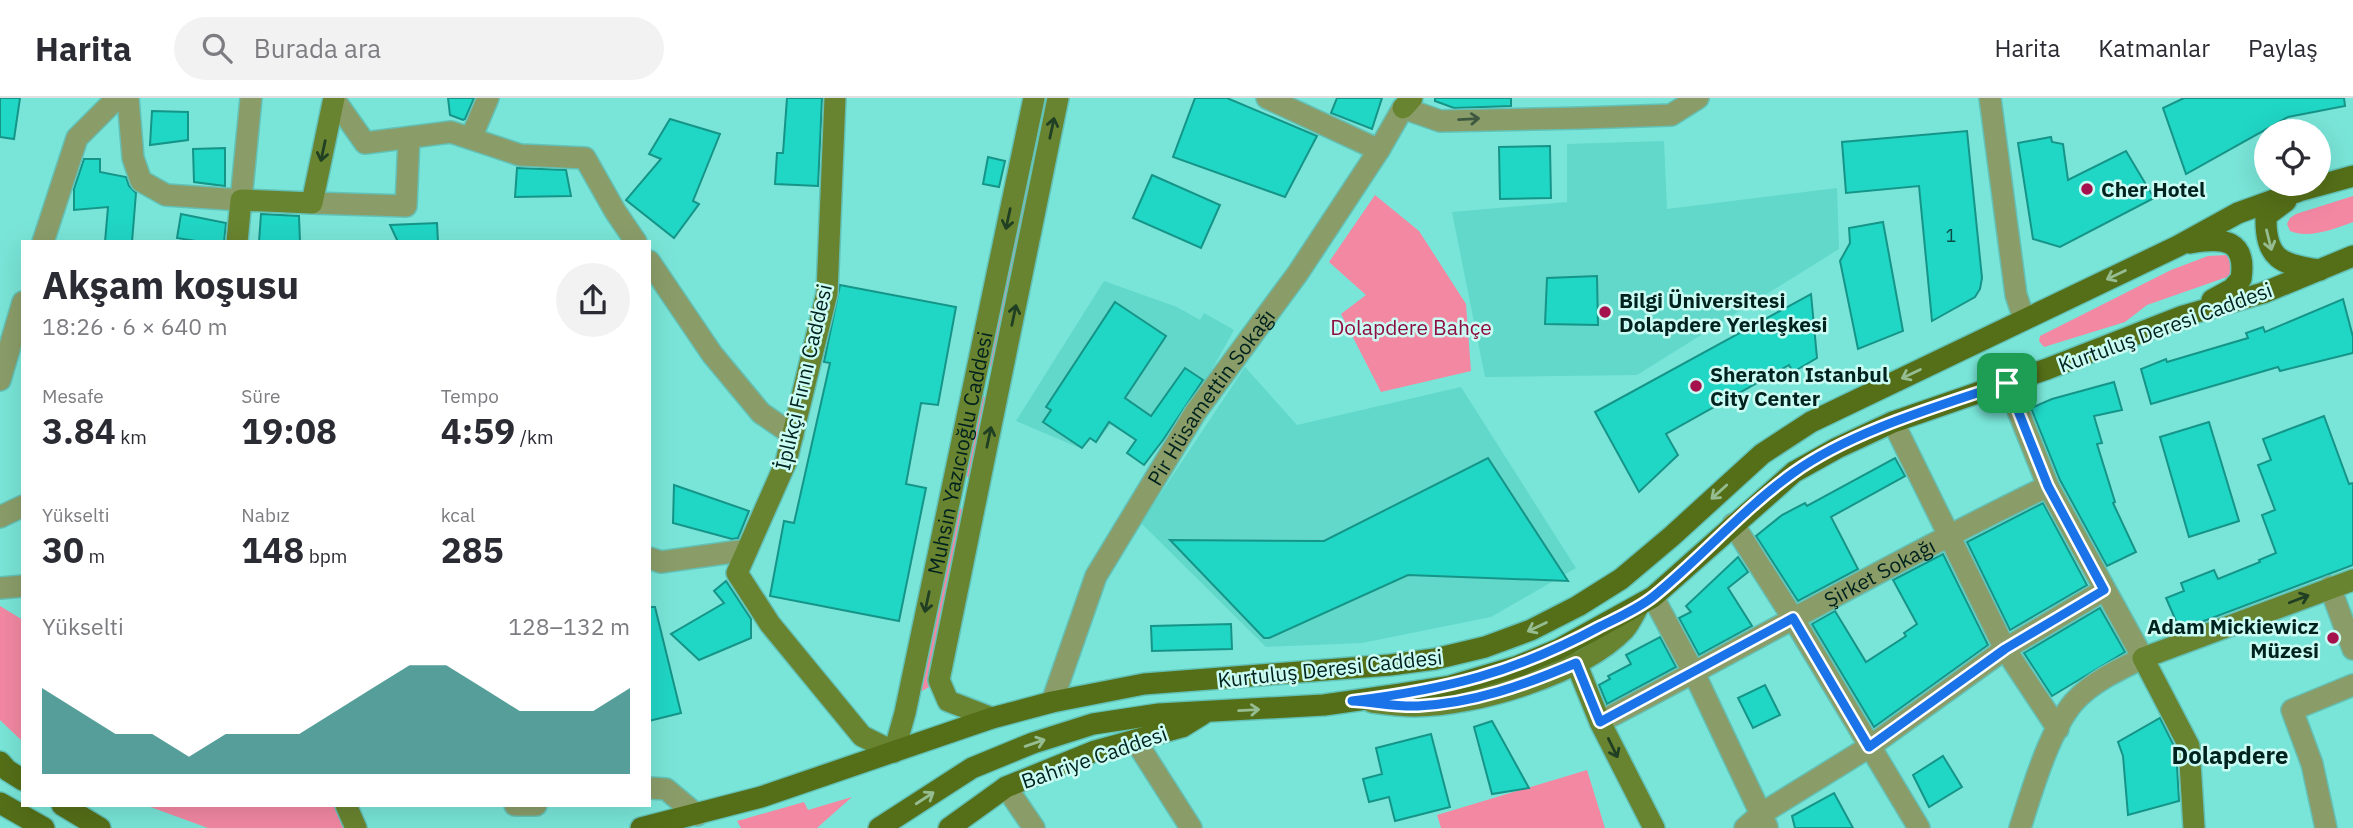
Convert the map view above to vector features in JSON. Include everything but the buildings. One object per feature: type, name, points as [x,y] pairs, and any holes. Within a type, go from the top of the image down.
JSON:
[{"type":"main road","name":"Kurtuluş Deresi Caddesi","points":[[2331,182],[2353,176]]},
{"type":"main road","name":"Kurtuluş Deresi Caddesi","points":[[641,828],[761,797],[992,718],[1052,702],[1144,684],[1390,665],[1435,659],[1485,647],[1531,630],[1578,606],[1621,579],[1762,454],[1811,422],[2178,246],[2238,214],[2286,196]]},
{"type":"main road","points":[[2292,196],[2266,216],[2266,237],[2273,253],[2284,261],[2300,268],[2320,270]]},
{"type":"main road","points":[[2178,246],[2223,241],[2232,243],[2239,249],[2242,258],[2241,279],[2238,284],[2183,316]]},
{"type":"main road","name":"Kurtuluş Deresi Caddesi","points":[[879,828],[972,768],[1033,743],[1093,724],[1159,714],[1324,705],[1450,686],[1518,666],[1559,649],[1645,602],[1794,472],[1837,448],[1893,422],[2007,383],[2183,316],[2263,293],[2353,256]]},
{"type":"main road","name":"Bahriye Caddesi","points":[[949,828],[1006,787],[1095,751],[1182,727],[1205,712]]},
{"type":"main road","points":[[0,762],[21,779]]},
{"type":"main road","points":[[0,803],[44,828]]},
{"type":"main road","points":[[65,807],[100,828]]},
{"type":"street","points":[[44,240],[76,138],[117,98]]},
{"type":"street","points":[[128,98],[132,158],[141,181],[166,195],[406,206],[409,138]]},
{"type":"street","points":[[237,240],[251,98]]},
{"type":"street","points":[[312,203],[334,98]]},
{"type":"street","points":[[334,98],[365,143],[451,132],[520,155],[585,158],[635,240]]},
{"type":"street","points":[[471,138],[488,98]]},
{"type":"street","name":"İplikçi Fırını Caddesi","points":[[835,98],[827,293],[786,462],[737,573],[770,624],[862,736],[894,752]]},
{"type":"street","name":"Muhsin Yazıcıoğlu Caddesi","points":[[894,752],[905,713],[1034,98]]},
{"type":"street","name":"Muhsin Yazıcıoğlu Caddesi","points":[[939,680],[1058,98]]},
{"type":"street","points":[[1267,98],[1379,150]]},
{"type":"street","points":[[1405,102],[1440,121],[1671,115],[1698,98]]},
{"type":"street","points":[[1990,98],[2017,295],[2024,319]]},
{"type":"street","name":"Pir Hüsamettin Sokağı","points":[[1052,702],[1096,576],[1195,413],[1298,273],[1379,150],[1405,102]]},
{"type":"street","points":[[1023,152],[1046,157]]},
{"type":"street","points":[[651,264],[728,374],[761,413],[793,435]]},
{"type":"street","points":[[0,380],[21,309]]},
{"type":"street","points":[[976,373],[1000,381]]},
{"type":"street","points":[[2007,383],[2048,486],[2189,746],[2194,828]]},
{"type":"street","points":[[1893,422],[2005,649],[2058,729]]},
{"type":"street","name":"Şirket Sokağı","points":[[1600,722],[1863,583],[1949,534],[2048,486]]},
{"type":"street","points":[[951,487],[977,492]]},
{"type":"street","points":[[0,517],[21,507]]},
{"type":"street","points":[[1733,524],[1793,618],[1919,828]]},
{"type":"street","points":[[651,559],[662,562],[747,550]]},
{"type":"street","points":[[2020,828],[2035,781],[2058,729],[2075,701],[2118,670],[2143,659],[2353,580]]},
{"type":"street","points":[[0,588],[21,586]]},
{"type":"street","points":[[2330,587],[2353,649]]},
{"type":"street","points":[[1352,701],[1415,706],[1476,699],[1529,683],[1576,663],[1610,642],[1626,627],[1645,602],[1694,673],[1758,823],[2005,649],[2104,590]]},
{"type":"street","points":[[1576,663],[1600,722],[1654,828]]},
{"type":"street","points":[[910,683],[914,692],[925,697],[936,692],[939,680]]},
{"type":"street","points":[[939,680],[948,701],[992,718]]},
{"type":"street","points":[[2326,828],[2312,764],[2292,710],[2353,685]]},
{"type":"street","points":[[1135,740],[1191,828]]},
{"type":"street","points":[[1006,787],[1034,828]]},
{"type":"street","points":[[651,788],[666,789],[697,815]]},
{"type":"street","points":[[347,807],[356,828]]},
{"type":"shaded area","name":"Bilgi Üniversitesi Dolapdere Yerleşkesi","points":[[1664,141],[1667,209],[1837,188],[1839,249],[1637,375],[1485,377],[1452,212],[1567,202],[1567,144]]},
{"type":"shaded area","points":[[1104,281],[1177,307],[1200,320],[1204,313],[1234,330],[1205,382],[1185,368],[1151,416],[1112,423],[1096,442],[1089,438],[1082,449],[1016,421]]},
{"type":"shaded area","points":[[1245,367],[1297,425],[1461,387],[1576,568],[1491,617],[1362,643],[1266,647],[1141,523]]},
{"type":"green space","points":[[1028,184],[1032,189],[996,363],[990,367],[986,362],[1022,186]]},
{"type":"green space","name":"Dolapdere Bahçe","points":[[1375,195],[1419,231],[1466,304],[1471,371],[1381,392],[1341,314],[1366,295],[1329,262]]},
{"type":"green space","points":[[2353,196],[2353,222],[2313,234],[2290,231],[2287,224],[2296,214]]},
{"type":"green space","points":[[2226,255],[2232,260],[2230,276],[2147,305],[2125,322],[2044,347],[2039,341],[2040,336],[2171,270],[2208,256]]},
{"type":"green space","points":[[984,396],[987,401],[972,474],[968,478],[966,473],[981,399]]},
{"type":"green space","points":[[960,508],[965,513],[929,687],[922,691],[919,686],[955,509]]},
{"type":"green space","points":[[0,606],[21,619],[21,740],[0,720]]},
{"type":"green space","points":[[1587,770],[1605,828],[1441,828],[1437,815]]},
{"type":"green space","points":[[852,797],[817,828],[741,828],[737,821],[804,802],[808,810]]},
{"type":"green space","points":[[150,807],[335,807],[343,825],[343,828],[208,828]]},
{"type":"place","name":"Cher Hotel","points":[[2087,189]]},
{"type":"place","name":"Bilgi Üniversitesi Dolapdere Yerleşkesi","points":[[1605,312]]},
{"type":"place","name":"Sheraton Istanbul City Center","points":[[1696,386]]},
{"type":"place","name":"Adam Mickiewicz Müzesi","points":[[2333,638]]},
{"type":"district","name":"Dolapdere","points":[[2230,755]]},
{"type":"route","points":[[2007,383],[2048,486],[2104,590],[2005,649],[1869,747],[1793,618],[1600,722],[1576,663],[1529,683],[1476,699],[1415,706],[1352,701],[1450,686],[1518,666],[1559,649],[1653,597],[1794,472],[1893,422],[2007,383]]}]
